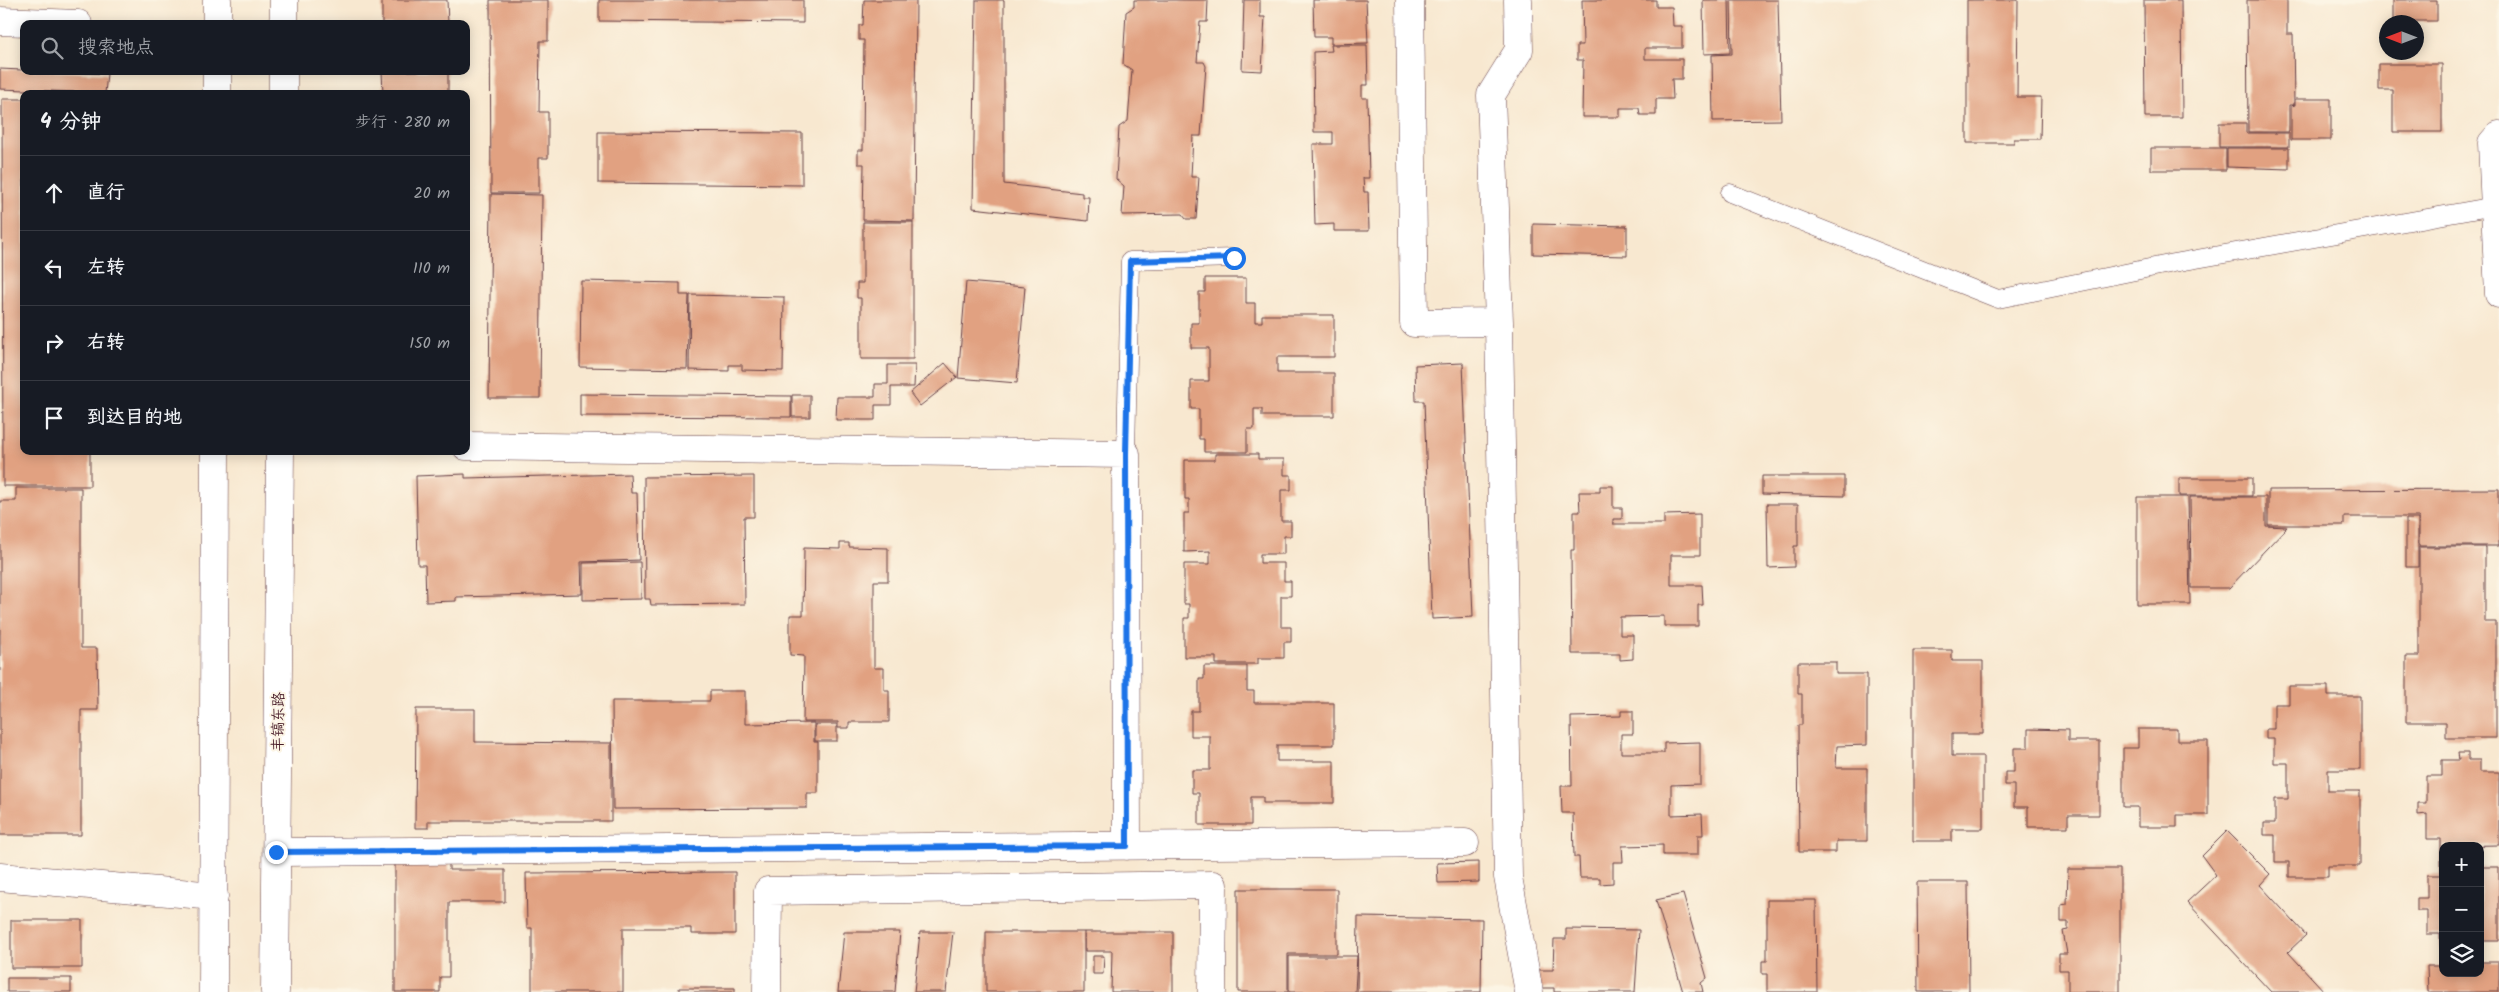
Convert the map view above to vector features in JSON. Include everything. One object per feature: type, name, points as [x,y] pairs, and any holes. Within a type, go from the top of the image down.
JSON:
[{"type":"street","points":[[217,0],[217,20]]},
{"type":"street","points":[[284,0],[284,20]]},
{"type":"street","points":[[1410,0],[1414,323],[1499,322]]},
{"type":"street","points":[[1518,0],[1519,50],[1491,95],[1499,322],[1508,877],[1529,992]]},
{"type":"street","points":[[0,20],[20,21]]},
{"type":"street","points":[[217,75],[217,90]]},
{"type":"street","points":[[283,75],[283,90]]},
{"type":"street","points":[[2499,135],[2492,143],[2499,294]]},
{"type":"street","points":[[470,446],[1126,454],[1127,846]]},
{"type":"street","points":[[213,992],[215,455]]},
{"type":"street","name":"丰镐东路","points":[[275,992],[280,455]]},
{"type":"street","points":[[276,852],[1465,843]]},
{"type":"street","points":[[0,877],[214,896]]},
{"type":"street","points":[[767,992],[768,891],[1213,885],[1212,992]]},
{"type":"lane","points":[[1730,193],[1998,298],[2174,263],[2495,206]]},
{"type":"lane","points":[[1126,454],[1130,261],[1234,258]]},
{"type":"building","points":[[382,0],[447,0],[448,20],[382,20]]},
{"type":"building","points":[[490,0],[548,0],[548,41],[540,41],[539,112],[548,112],[548,158],[539,158],[539,193],[491,193]]},
{"type":"building","points":[[599,0],[803,0],[803,23],[599,21]]},
{"type":"building","points":[[864,0],[916,0],[914,221],[863,220],[864,164],[858,164],[858,150],[863,150],[864,40],[859,40],[859,25],[863,25]]},
{"type":"building","points":[[976,0],[1004,0],[1004,184],[1082,193],[1082,197],[1089,197],[1088,221],[973,208]]},
{"type":"building","points":[[1134,0],[1208,0],[1207,22],[1200,22],[1197,62],[1204,62],[1206,66],[1201,136],[1193,136],[1191,177],[1199,177],[1196,219],[1186,219],[1182,214],[1122,215],[1124,186],[1116,179],[1119,127],[1128,121],[1132,70],[1123,64],[1126,12],[1134,7]]},
{"type":"building","points":[[1244,0],[1260,0],[1260,17],[1265,17],[1262,71],[1242,70]]},
{"type":"building","points":[[1313,0],[1366,0],[1368,43],[1331,44],[1331,37],[1314,37]]},
{"type":"building","points":[[1582,0],[1656,0],[1656,7],[1672,7],[1673,26],[1682,26],[1682,48],[1645,48],[1645,59],[1682,59],[1682,79],[1672,79],[1673,99],[1656,99],[1656,115],[1640,115],[1639,108],[1620,108],[1620,117],[1582,117],[1583,60],[1577,60],[1577,45],[1583,45]]},
{"type":"building","points":[[1703,0],[1729,0],[1730,53],[1704,54]]},
{"type":"building","points":[[1731,0],[1778,0],[1781,120],[1713,121],[1712,55],[1732,54]]},
{"type":"building","points":[[1967,0],[2018,0],[2017,97],[2041,97],[2040,139],[2014,139],[2014,143],[1967,143]]},
{"type":"building","points":[[2144,0],[2181,0],[2182,117],[2145,117]]},
{"type":"building","points":[[2247,0],[2287,0],[2287,34],[2293,34],[2294,105],[2289,105],[2289,132],[2248,132]]},
{"type":"building","points":[[2393,0],[2437,0],[2437,21],[2424,21],[2424,15],[2393,15]]},
{"type":"building","points":[[1331,45],[1367,45],[1368,85],[1362,85],[1362,98],[1367,98],[1369,178],[1363,178],[1364,192],[1368,192],[1369,231],[1334,231],[1334,224],[1315,225],[1313,144],[1333,144],[1333,132],[1314,132],[1313,52],[1332,51]]},
{"type":"building","points":[[2379,64],[2442,64],[2442,132],[2393,132],[2393,90],[2379,90]]},
{"type":"building","points":[[0,69],[20,70],[20,75],[107,75],[105,90],[0,89]]},
{"type":"building","points":[[382,75],[448,75],[448,90],[383,90]]},
{"type":"building","points":[[2,99],[20,99],[20,455],[90,455],[90,486],[3,486]]},
{"type":"building","points":[[2295,99],[2331,99],[2331,140],[2291,140],[2291,106],[2295,105]]},
{"type":"building","points":[[2219,123],[2246,123],[2246,133],[2289,133],[2289,147],[2219,147]]},
{"type":"building","points":[[598,132],[802,133],[802,185],[598,183]]},
{"type":"building","points":[[2151,148],[2226,148],[2226,170],[2151,170]]},
{"type":"building","points":[[2227,148],[2289,148],[2289,169],[2227,167]]},
{"type":"building","points":[[491,194],[542,195],[540,398],[489,398]]},
{"type":"building","points":[[863,222],[913,222],[913,359],[861,359],[861,298],[857,298],[857,283],[863,283]]},
{"type":"building","points":[[1533,224],[1627,226],[1627,256],[1533,254]]},
{"type":"building","points":[[1205,278],[1246,278],[1246,303],[1255,303],[1255,322],[1262,322],[1262,315],[1334,315],[1334,357],[1277,357],[1277,373],[1334,373],[1334,416],[1262,416],[1262,409],[1254,409],[1254,429],[1247,429],[1247,452],[1204,452],[1204,439],[1199,439],[1199,409],[1191,409],[1191,381],[1209,381],[1209,348],[1191,348],[1191,323],[1199,323],[1199,292],[1205,292]]},
{"type":"building","points":[[581,281],[680,283],[680,295],[689,295],[687,369],[580,367]]},
{"type":"building","points":[[966,282],[1025,287],[1017,383],[958,378]]},
{"type":"building","points":[[690,295],[784,297],[783,371],[742,370],[742,365],[729,365],[729,371],[689,370]]},
{"type":"building","points":[[945,363],[957,377],[920,406],[910,393]]},
{"type":"building","points":[[1463,363],[1473,617],[1432,619],[1424,401],[1416,401],[1415,365]]},
{"type":"building","points":[[888,365],[915,365],[914,387],[891,387],[891,405],[875,405],[875,420],[836,420],[837,397],[875,397],[875,384],[888,384]]},
{"type":"building","points":[[580,394],[791,396],[791,417],[580,416]]},
{"type":"building","points":[[792,395],[810,395],[810,417],[792,417]]},
{"type":"building","points":[[1215,454],[1258,454],[1258,459],[1284,459],[1284,475],[1291,475],[1291,490],[1281,490],[1281,521],[1291,521],[1291,536],[1284,536],[1284,554],[1260,554],[1260,563],[1284,563],[1284,581],[1291,581],[1291,596],[1281,596],[1281,627],[1291,627],[1291,642],[1284,642],[1284,658],[1258,658],[1258,664],[1216,664],[1216,657],[1184,657],[1184,618],[1189,618],[1189,604],[1184,604],[1184,564],[1210,564],[1210,551],[1184,552],[1184,513],[1189,513],[1189,499],[1185,499],[1185,460],[1215,460]]},
{"type":"building","points":[[465,474],[465,478],[630,474],[631,493],[637,493],[639,560],[581,562],[582,594],[456,597],[456,601],[426,602],[425,565],[418,565],[416,476]]},
{"type":"building","points":[[754,476],[754,517],[744,517],[745,604],[651,605],[650,599],[645,599],[644,477]]},
{"type":"building","points":[[1762,476],[1844,476],[1844,496],[1762,494]]},
{"type":"building","points":[[2179,478],[2252,478],[2252,496],[2179,496]]},
{"type":"building","points":[[1600,486],[1613,486],[1613,508],[1622,508],[1622,519],[1613,519],[1613,524],[1664,524],[1664,515],[1700,514],[1700,555],[1671,555],[1671,585],[1702,585],[1703,605],[1698,605],[1698,626],[1664,626],[1664,616],[1620,617],[1620,635],[1633,635],[1633,659],[1620,660],[1620,654],[1572,654],[1571,550],[1574,550],[1574,512],[1580,512],[1579,492],[1600,492]]},
{"type":"building","points":[[16,488],[81,488],[81,648],[97,648],[98,710],[81,710],[81,835],[0,835],[0,501],[16,501]]},
{"type":"building","points":[[2499,489],[2499,546],[2419,546],[2419,517],[2344,517],[2344,525],[2268,525],[2268,490]]},
{"type":"building","points":[[2137,497],[2188,497],[2190,604],[2137,604]]},
{"type":"building","points":[[2190,497],[2266,497],[2266,526],[2287,527],[2229,588],[2191,588]]},
{"type":"building","points":[[1767,504],[1798,504],[1798,546],[1794,546],[1794,567],[1768,568]]},
{"type":"building","points":[[2406,519],[2418,519],[2418,567],[2406,567]]},
{"type":"building","points":[[840,543],[849,543],[849,547],[888,548],[888,581],[874,581],[874,668],[884,668],[884,690],[889,690],[889,722],[849,722],[849,728],[838,728],[838,722],[803,722],[804,656],[790,655],[790,615],[803,615],[804,548],[840,549]]},
{"type":"building","points":[[2419,547],[2485,547],[2485,622],[2496,622],[2496,738],[2446,738],[2446,722],[2406,722],[2406,656],[2419,656]]},
{"type":"building","points":[[640,562],[641,599],[583,600],[583,563]]},
{"type":"building","points":[[1913,650],[1952,650],[1952,661],[1983,661],[1983,734],[1952,734],[1952,756],[1983,756],[1983,829],[1952,829],[1952,841],[1913,841]]},
{"type":"building","points":[[1798,662],[1836,662],[1836,674],[1867,674],[1867,745],[1837,746],[1836,768],[1867,768],[1867,841],[1836,841],[1836,852],[1799,852],[1798,725],[1802,725],[1802,694],[1798,694]]},
{"type":"building","points":[[1204,666],[1247,666],[1247,691],[1254,691],[1254,703],[1334,703],[1334,745],[1277,745],[1277,761],[1334,761],[1334,803],[1263,803],[1263,797],[1251,797],[1251,825],[1199,825],[1199,793],[1192,793],[1192,770],[1210,770],[1210,736],[1191,736],[1191,711],[1199,711],[1199,679],[1204,679]]},
{"type":"building","points":[[2289,686],[2328,686],[2328,696],[2360,696],[2360,770],[2328,770],[2328,791],[2360,791],[2360,866],[2328,866],[2328,877],[2289,877],[2289,862],[2275,862],[2275,835],[2264,835],[2264,823],[2275,823],[2275,799],[2288,799],[2288,763],[2274,763],[2274,739],[2266,739],[2266,729],[2274,729],[2274,704],[2289,704]]},
{"type":"building","points":[[710,691],[745,691],[745,724],[814,723],[814,742],[818,742],[818,793],[807,793],[807,808],[613,809],[612,701],[710,701]]},
{"type":"building","points":[[416,709],[475,709],[475,742],[611,743],[611,821],[428,821],[428,828],[415,828]]},
{"type":"building","points":[[1621,711],[1633,711],[1633,734],[1621,734],[1621,753],[1664,753],[1664,743],[1700,742],[1700,784],[1671,785],[1671,815],[1702,814],[1703,835],[1698,835],[1698,855],[1663,855],[1663,845],[1622,846],[1623,862],[1613,862],[1613,883],[1600,884],[1600,878],[1580,878],[1579,857],[1574,857],[1573,813],[1562,813],[1561,786],[1572,786],[1571,717],[1621,716]]},
{"type":"building","points":[[815,724],[837,724],[837,741],[815,741]]},
{"type":"building","points":[[2028,729],[2068,730],[2068,741],[2099,741],[2099,815],[2068,815],[2068,827],[2028,827],[2028,807],[2014,807],[2014,785],[2005,785],[2005,772],[2014,772],[2014,748],[2028,748]]},
{"type":"building","points":[[2138,729],[2177,729],[2177,741],[2208,741],[2208,815],[2177,815],[2177,827],[2138,827],[2138,807],[2123,807],[2123,748],[2138,748]]},
{"type":"building","points":[[2458,753],[2468,753],[2468,760],[2480,760],[2480,772],[2499,772],[2499,845],[2484,845],[2484,842],[2441,842],[2441,839],[2427,839],[2427,814],[2418,815],[2418,803],[2426,803],[2426,776],[2442,776],[2442,760],[2459,760]]},
{"type":"building","points":[[2227,831],[2270,874],[2260,885],[2306,935],[2288,952],[2325,992],[2271,992],[2187,902],[2216,875],[2202,856]]},
{"type":"building","points":[[395,859],[449,859],[449,870],[505,870],[505,902],[449,902],[449,977],[440,977],[440,992],[395,992]]},
{"type":"building","points":[[1479,862],[1479,882],[1438,883],[1437,863]]},
{"type":"building","points":[[2484,867],[2499,867],[2499,941],[2484,941]]},
{"type":"building","points":[[2068,869],[2120,869],[2120,992],[2068,992],[2068,970],[2059,970],[2059,954],[2067,954],[2063,931],[2068,930],[2068,922],[2061,922],[2061,905],[2067,904]]},
{"type":"building","points":[[735,872],[735,934],[691,934],[691,928],[623,928],[623,992],[532,992],[532,928],[527,928],[526,873]]},
{"type":"building","points":[[2427,875],[2439,875],[2439,934],[2427,934],[2427,911],[2417,911],[2417,898],[2427,898]]},
{"type":"building","points":[[1917,882],[1968,882],[1969,992],[1918,992]]},
{"type":"building","points":[[1238,889],[1337,889],[1337,954],[1288,954],[1288,992],[1238,992]]},
{"type":"building","points":[[1683,894],[1707,978],[1701,983],[1703,992],[1683,992],[1656,900]]},
{"type":"building","points":[[1767,900],[1816,900],[1817,992],[1767,992],[1767,974],[1762,974],[1762,961],[1767,961]]},
{"type":"building","points":[[1358,917],[1482,919],[1481,992],[1357,992]]},
{"type":"building","points":[[11,920],[82,920],[82,968],[11,968]]},
{"type":"building","points":[[1566,929],[1639,930],[1635,992],[1554,992],[1554,988],[1538,988],[1538,970],[1553,970],[1554,939],[1566,939]]},
{"type":"building","points":[[844,932],[900,932],[895,992],[838,992]]},
{"type":"building","points":[[920,932],[953,932],[946,992],[914,992]]},
{"type":"building","points":[[986,932],[1084,932],[1084,992],[986,992]]},
{"type":"building","points":[[1085,932],[1173,932],[1173,992],[1111,992],[1112,951],[1085,951]]},
{"type":"building","points":[[1093,956],[1104,956],[1103,974],[1093,974]]},
{"type":"building","points":[[1289,956],[1357,956],[1355,992],[1289,992]]},
{"type":"building","points":[[2484,962],[2499,962],[2499,992],[2428,992],[2427,966],[2439,966],[2439,977],[2484,977]]},
{"type":"building","points":[[7,978],[71,978],[71,992],[7,992]]},
{"type":"building","points":[[679,988],[735,988],[735,992],[679,992]]},
{"type":"route","points":[[276,852],[1127,846],[1126,454],[1130,261],[1234,258]]}]
